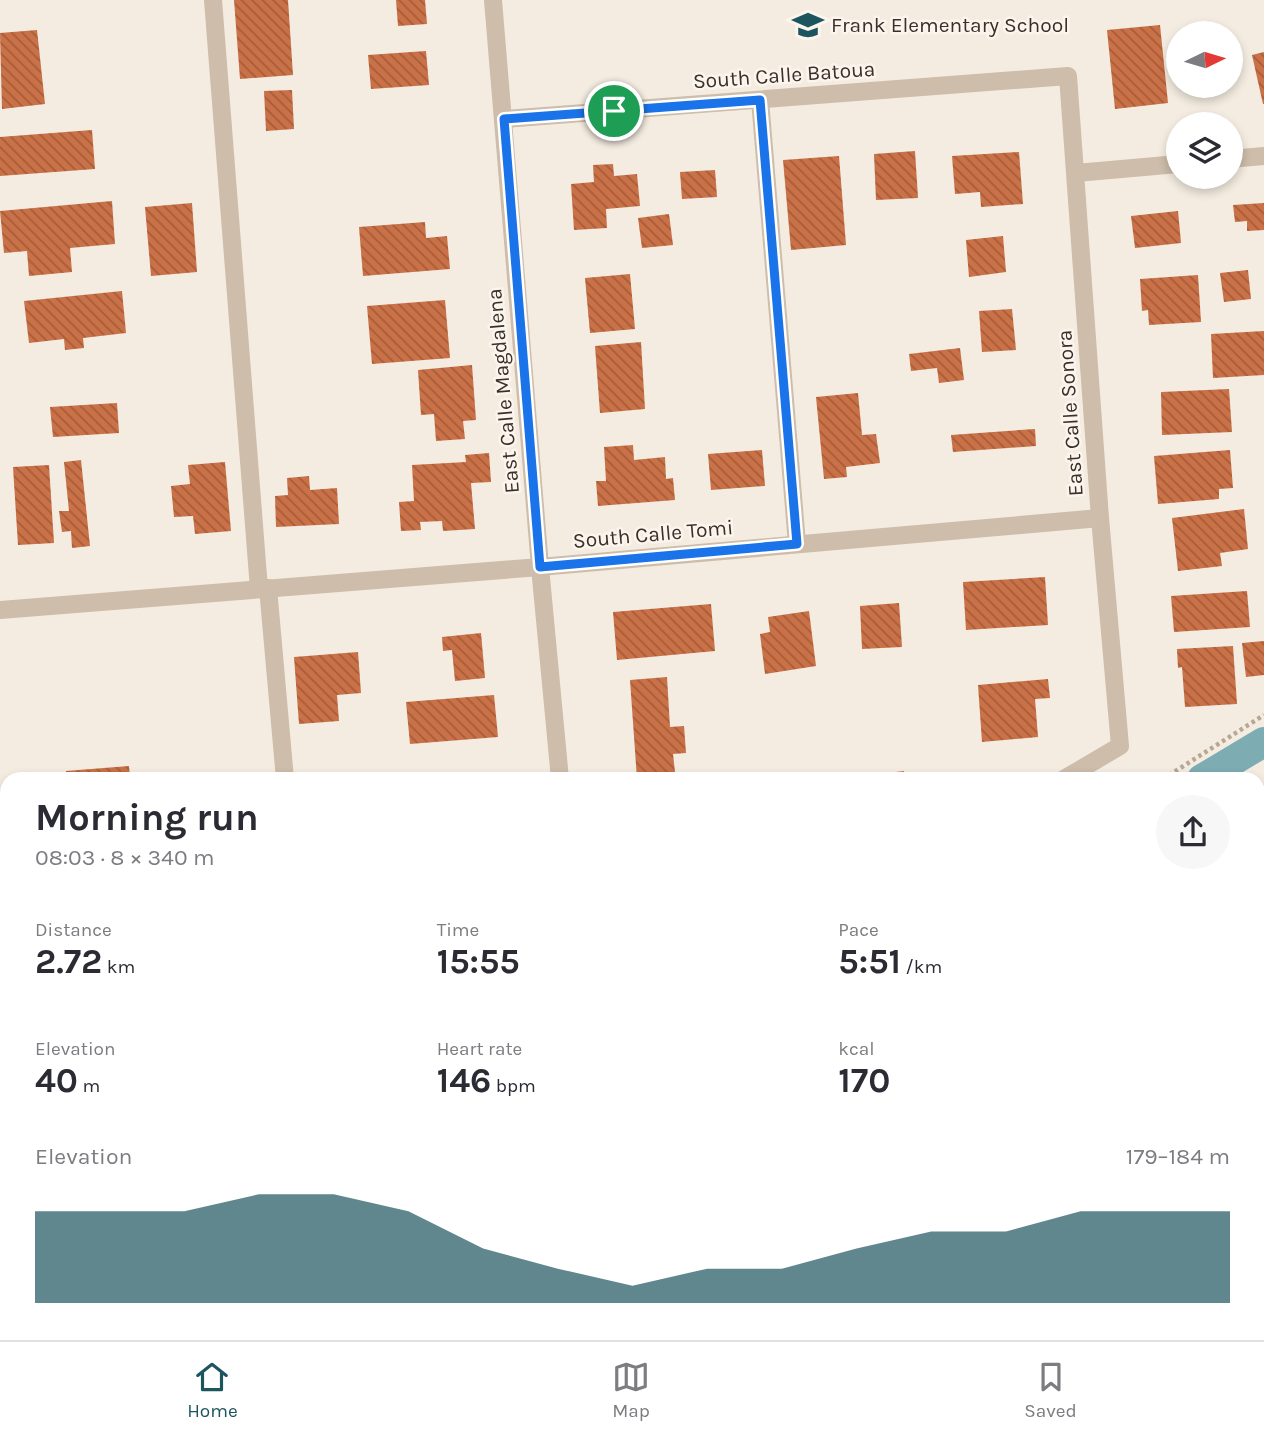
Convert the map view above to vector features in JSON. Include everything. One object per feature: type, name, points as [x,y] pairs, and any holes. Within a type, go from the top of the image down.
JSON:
[{"type":"street","points":[[213,0],[264,589],[284,772]]},
{"type":"street","name":"East Calle Magdalena","points":[[493,0],[559,772]]},
{"type":"street","name":"South Calle Batoua","points":[[504,119],[1068,76]]},
{"type":"street","name":"East Calle Sonora","points":[[1068,76],[1100,518],[1120,746],[1076,772]]},
{"type":"street","points":[[760,100],[797,544]]},
{"type":"street","points":[[1243,158],[1264,156]]},
{"type":"street","points":[[1076,173],[1166,165]]},
{"type":"street","name":"South Calle Tomi","points":[[0,610],[540,567],[1100,518]]},
{"type":"path","points":[[1174,772],[1264,715]]},
{"type":"building","points":[[234,0],[288,0],[293,75],[240,79]]},
{"type":"building","points":[[396,0],[425,0],[427,24],[398,26]]},
{"type":"building","points":[[1160,25],[1168,103],[1115,109],[1107,30]]},
{"type":"building","points":[[37,30],[45,104],[2,109],[0,33]]},
{"type":"building","points":[[426,51],[429,85],[371,89],[368,55]]},
{"type":"building","points":[[1264,52],[1264,104],[1263,104],[1252,55]]},
{"type":"building","points":[[292,90],[294,129],[266,131],[264,91]]},
{"type":"building","points":[[92,130],[95,169],[0,176],[0,137]]},
{"type":"building","points":[[915,151],[918,198],[876,200],[874,154]]},
{"type":"building","points":[[1019,152],[1023,204],[981,207],[980,192],[955,194],[952,156]]},
{"type":"building","points":[[839,156],[846,245],[791,250],[783,160]]},
{"type":"building","points":[[613,164],[614,176],[637,174],[640,206],[606,209],[607,228],[574,230],[571,184],[594,182],[593,165]]},
{"type":"building","points":[[715,170],[717,197],[682,199],[680,172]]},
{"type":"building","points":[[112,201],[115,244],[70,248],[72,272],[29,276],[27,251],[4,253],[0,211]]},
{"type":"building","points":[[192,203],[197,272],[151,276],[145,207]]},
{"type":"building","points":[[1264,203],[1264,230],[1247,231],[1247,221],[1235,222],[1233,205]]},
{"type":"building","points":[[1178,211],[1181,243],[1135,248],[1131,216]]},
{"type":"building","points":[[669,214],[673,245],[642,248],[638,218]]},
{"type":"building","points":[[425,222],[426,238],[447,236],[450,269],[363,276],[359,227]]},
{"type":"building","points":[[1003,236],[1006,272],[969,277],[966,240]]},
{"type":"building","points":[[1248,270],[1251,299],[1224,302],[1220,273]]},
{"type":"building","points":[[630,274],[635,329],[590,333],[585,278]]},
{"type":"building","points":[[1198,275],[1201,322],[1149,325],[1148,310],[1142,311],[1140,279]]},
{"type":"building","points":[[122,291],[126,333],[83,338],[84,348],[65,350],[64,339],[29,343],[24,301]]},
{"type":"building","points":[[445,300],[450,358],[372,364],[367,306]]},
{"type":"building","points":[[1012,309],[1016,350],[982,352],[979,311]]},
{"type":"building","points":[[1264,331],[1264,375],[1213,378],[1211,334]]},
{"type":"building","points":[[641,342],[645,409],[600,413],[595,346]]},
{"type":"building","points":[[960,348],[964,380],[939,383],[937,368],[911,371],[909,354]]},
{"type":"building","points":[[472,365],[476,420],[463,421],[465,439],[436,441],[434,414],[421,415],[418,370]]},
{"type":"building","points":[[1229,389],[1232,432],[1162,435],[1161,392]]},
{"type":"building","points":[[858,393],[862,435],[876,434],[880,463],[846,467],[847,477],[824,479],[816,397]]},
{"type":"building","points":[[117,403],[119,433],[53,437],[50,407]]},
{"type":"building","points":[[1035,429],[1036,446],[953,452],[951,435]]},
{"type":"building","points":[[633,445],[634,460],[665,457],[666,479],[673,478],[675,500],[598,506],[596,481],[606,481],[604,447]]},
{"type":"building","points":[[762,450],[765,486],[711,490],[708,454]]},
{"type":"building","points":[[1230,450],[1233,488],[1219,489],[1219,499],[1158,504],[1154,456]]},
{"type":"building","points":[[489,453],[491,482],[471,483],[475,529],[443,531],[442,521],[420,522],[421,530],[401,531],[399,502],[414,501],[412,465],[466,462],[465,455]]},
{"type":"building","points":[[81,460],[90,546],[72,548],[71,531],[62,532],[59,511],[69,511],[64,462]]},
{"type":"building","points":[[225,462],[231,531],[195,534],[193,516],[174,517],[171,486],[190,484],[188,465]]},
{"type":"building","points":[[49,465],[54,543],[18,545],[13,467]]},
{"type":"building","points":[[309,476],[310,490],[337,488],[339,524],[276,527],[275,496],[288,495],[287,478]]},
{"type":"building","points":[[1244,509],[1248,549],[1220,553],[1222,566],[1178,571],[1172,518]]},
{"type":"building","points":[[1045,577],[1048,625],[966,630],[963,582]]},
{"type":"building","points":[[1247,591],[1250,627],[1174,632],[1171,596]]},
{"type":"building","points":[[899,603],[902,647],[862,649],[860,606]]},
{"type":"building","points":[[711,604],[715,651],[617,660],[613,612]]},
{"type":"building","points":[[809,611],[816,666],[765,674],[760,634],[770,632],[768,617]]},
{"type":"building","points":[[481,633],[485,678],[455,681],[452,650],[443,651],[442,637]]},
{"type":"building","points":[[1264,641],[1264,675],[1246,677],[1242,643]]},
{"type":"building","points":[[1233,646],[1237,704],[1185,707],[1182,667],[1178,668],[1177,649]]},
{"type":"building","points":[[358,652],[361,693],[337,695],[339,721],[299,724],[294,657]]},
{"type":"building","points":[[667,677],[670,727],[684,726],[686,753],[673,754],[675,772],[637,772],[630,680]]},
{"type":"building","points":[[1048,679],[1050,698],[1035,699],[1038,737],[982,742],[978,685]]},
{"type":"building","points":[[494,695],[498,737],[410,744],[406,702]]},
{"type":"building","points":[[129,766],[129,772],[66,772]]},
{"type":"waterway","points":[[1214,772],[1264,742]]},
{"type":"place","name":"Frank Elementary School","points":[[808,25]]},
{"type":"route","points":[[760,100],[797,544],[540,567],[504,119],[614,111],[760,100]]}]
